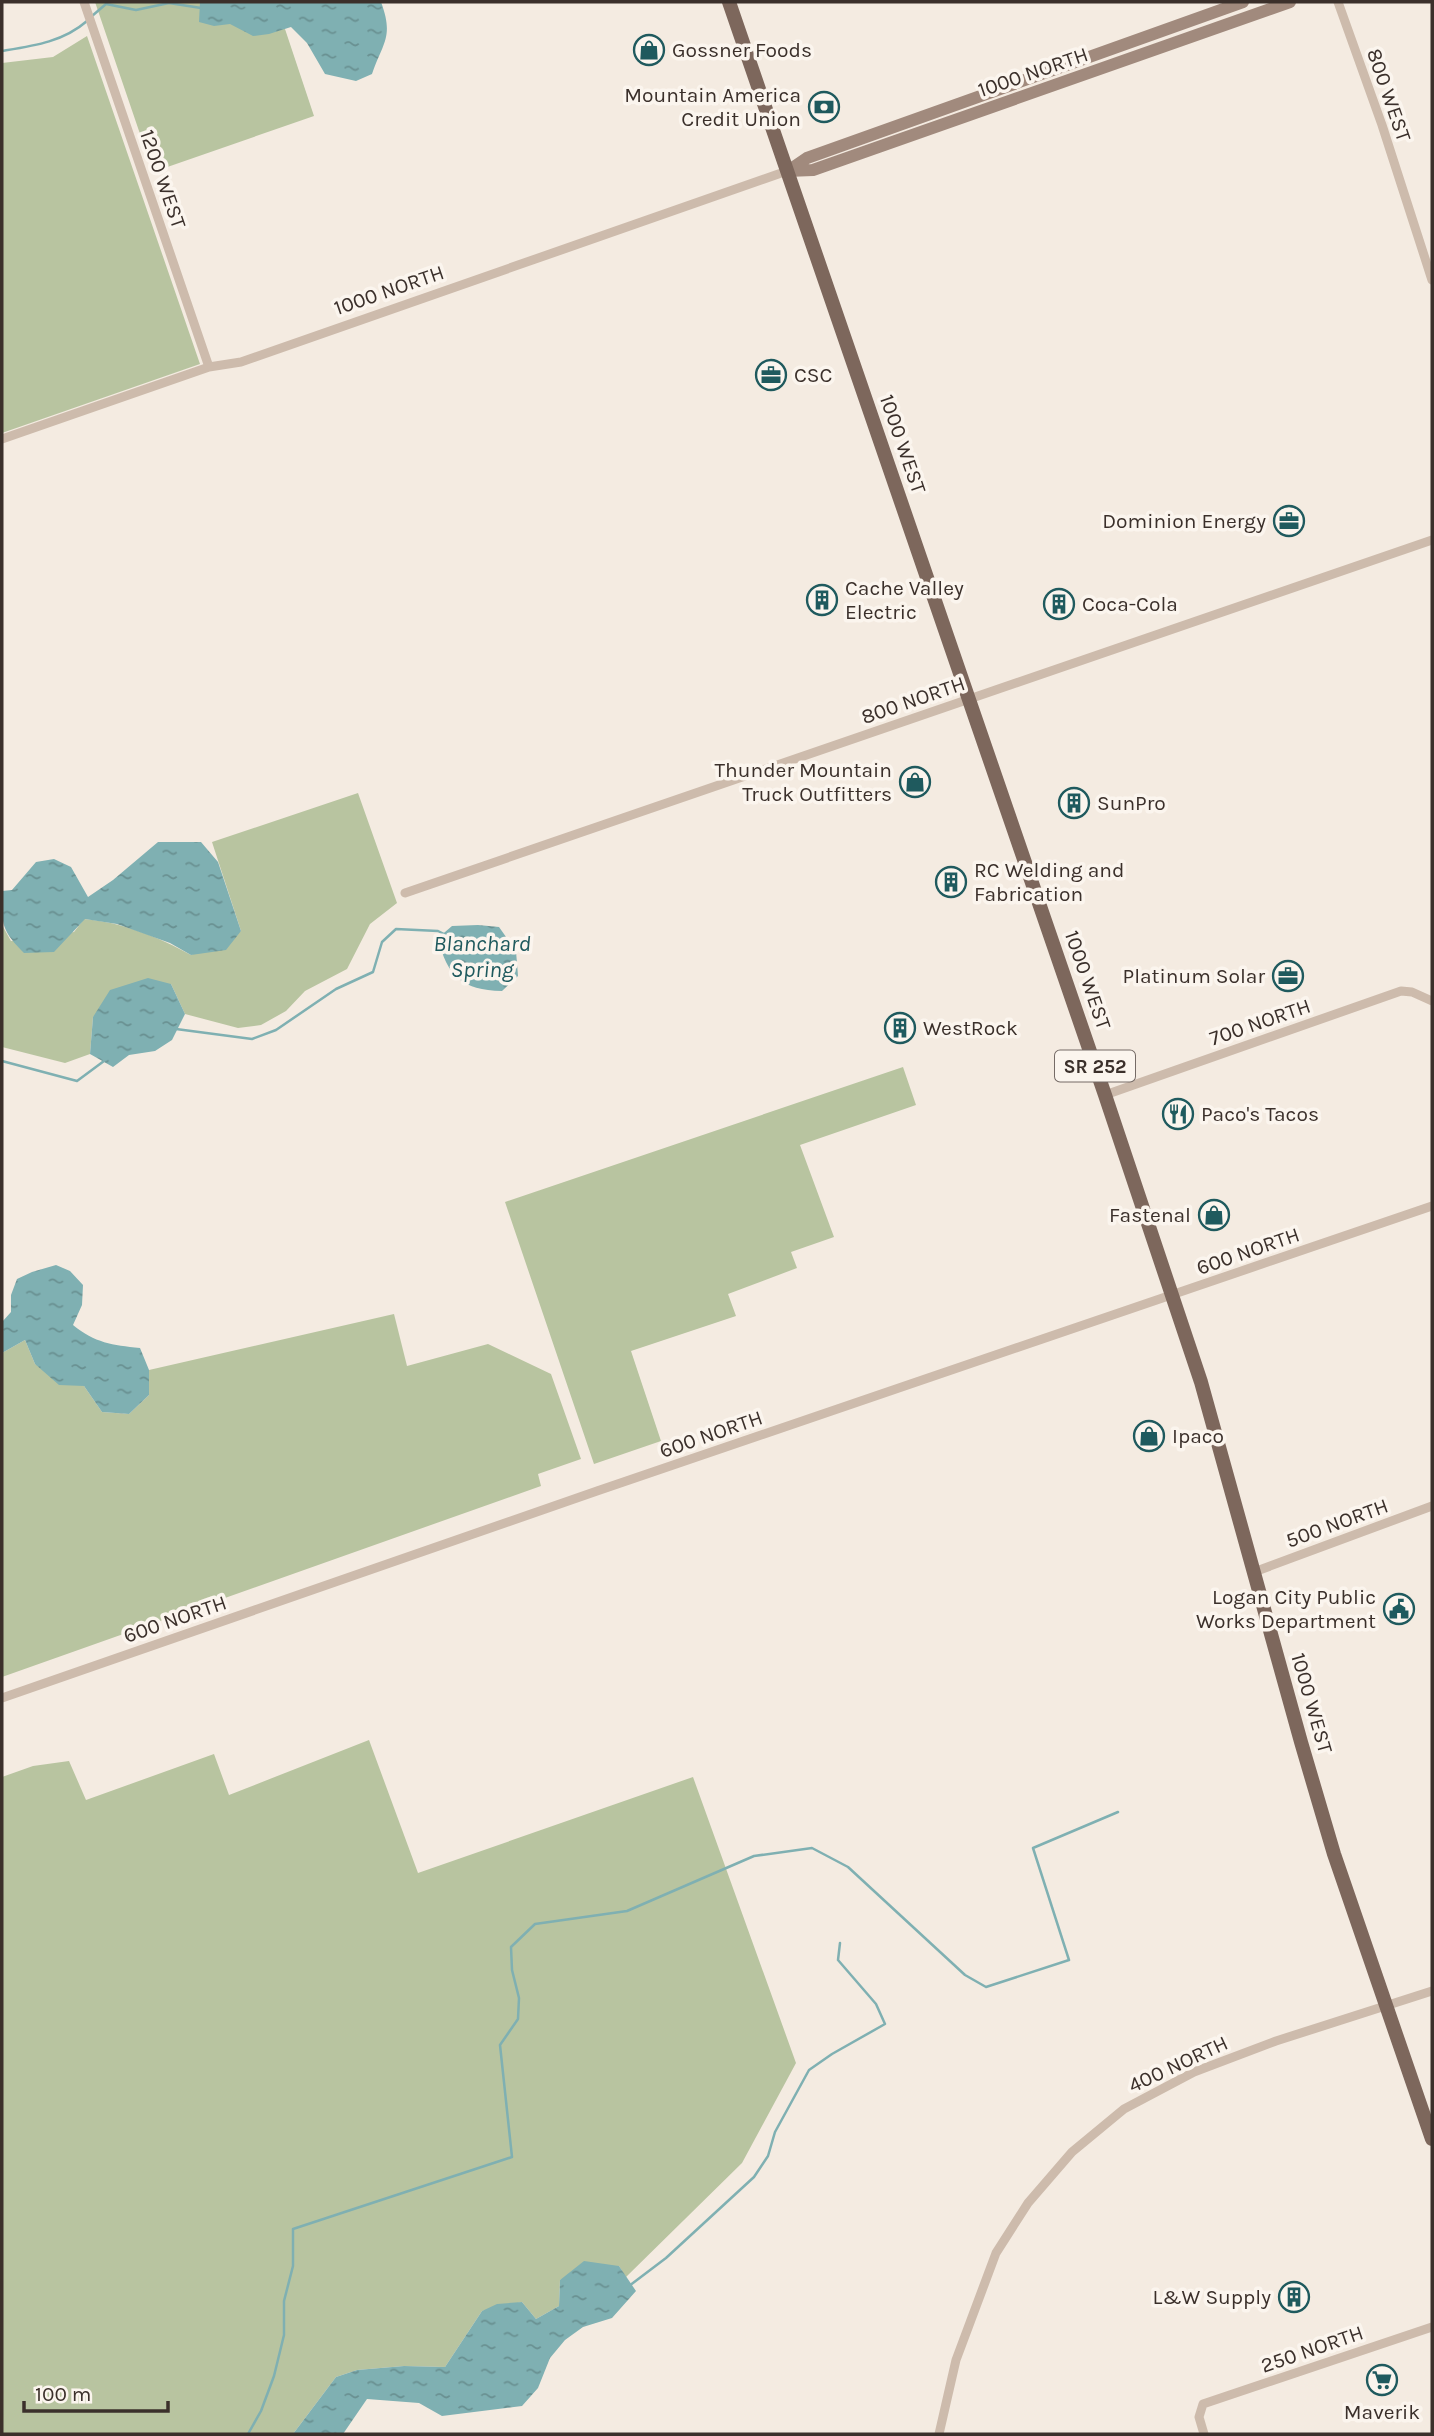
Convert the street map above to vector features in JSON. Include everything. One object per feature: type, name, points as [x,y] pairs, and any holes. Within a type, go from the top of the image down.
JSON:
[{"type":"main road","name":"1000 WEST","points":[[729,2],[1105,1095],[1216,1434],[1300,1742],[1334,1854],[1432,2139]]},
{"type":"main road","points":[[738,27],[740,2]]},
{"type":"street","name":"1200 WEST","points":[[85,2],[209,367]]},
{"type":"street","name":"1000 NORTH","points":[[2,439],[209,367],[241,362],[787,171],[807,158],[1242,2]]},
{"type":"street","name":"1000 NORTH","points":[[787,171],[813,170],[1290,2]]},
{"type":"street","name":"800 WEST","points":[[1338,2],[1382,125],[1432,279]]},
{"type":"street","name":"800 NORTH","points":[[405,893],[1432,540]]},
{"type":"street","name":"700 NORTH","points":[[1105,1095],[1401,991],[1412,992],[1430,1000]]},
{"type":"street","name":"600 NORTH","points":[[2,1698],[597,1491],[1432,1206]]},
{"type":"street","name":"500 NORTH","points":[[1254,1572],[1432,1506]]},
{"type":"street","name":"400 NORTH","points":[[939,2434],[956,2360],[996,2253],[1028,2203],[1072,2152],[1124,2109],[1194,2072],[1432,1991]]},
{"type":"street","name":"250 NORTH","points":[[1204,2434],[1199,2417],[1203,2404],[1432,2327]]},
{"type":"green space","points":[[95,2],[276,2],[314,116],[153,172]]},
{"type":"green space","points":[[87,36],[200,364],[2,433],[2,63],[53,57]]},
{"type":"green space","points":[[358,793],[397,903],[370,924],[347,969],[305,991],[286,1011],[261,1025],[238,1028],[185,1014],[171,984],[93,1017],[90,1054],[65,1063],[2,1047],[2,925],[11,941],[74,932],[84,919],[112,923],[139,931],[191,955],[241,931],[212,842]]},
{"type":"green space","points":[[903,1067],[916,1105],[800,1145],[834,1237],[791,1252],[797,1268],[728,1294],[736,1316],[631,1351],[661,1441],[594,1464],[505,1202]]},
{"type":"green space","points":[[394,1314],[407,1366],[488,1344],[551,1374],[581,1459],[538,1474],[541,1486],[2,1677],[2,1353],[25,1340],[35,1364],[84,1386],[102,1412],[129,1414],[149,1395],[149,1370]]},
{"type":"green space","points":[[369,1740],[418,1873],[693,1777],[796,2063],[742,2163],[626,2277],[619,2266],[560,2280],[559,2306],[536,2319],[522,2302],[482,2311],[445,2367],[404,2366],[357,2370],[336,2377],[293,2434],[2,2434],[2,1777],[33,1766],[69,1761],[86,1800],[214,1754],[229,1795]]},
{"type":"water","points":[[200,2],[381,2],[387,24],[386,39],[372,74],[356,81],[325,74],[307,43],[291,27],[253,36],[230,24],[214,26],[199,22]]},
{"type":"water","points":[[158,842],[201,842],[218,862],[241,931],[226,950],[191,955],[170,943],[117,924],[85,919],[54,952],[24,953],[10,938],[4,925],[2,891],[12,890],[36,862],[54,859],[71,867],[88,897]]},
{"type":"water","name":"Blanchard Spring","points":[[452,926],[499,927],[516,951],[518,976],[502,991],[476,988],[458,978],[446,962],[442,951],[438,938]]},
{"type":"water","points":[[148,978],[171,984],[185,1014],[172,1040],[155,1051],[129,1055],[113,1067],[90,1054],[93,1017],[110,990]]},
{"type":"water","points":[[56,1265],[70,1271],[83,1285],[82,1305],[73,1325],[104,1342],[140,1348],[149,1370],[149,1395],[129,1414],[102,1412],[84,1386],[59,1385],[35,1364],[25,1340],[2,1353],[2,1322],[11,1312],[11,1295],[17,1279]]},
{"type":"water","points":[[584,2261],[619,2266],[636,2291],[612,2318],[583,2327],[565,2340],[550,2358],[538,2388],[522,2406],[442,2416],[419,2403],[367,2399],[343,2434],[293,2434],[336,2377],[357,2370],[404,2366],[445,2367],[482,2311],[497,2304],[522,2302],[536,2319],[559,2306],[560,2280]]},
{"type":"waterway","points":[[92,16],[106,4],[136,10],[169,3],[201,8]]},
{"type":"waterway","points":[[2,51],[58,38],[87,21]]},
{"type":"waterway","points":[[176,1029],[252,1039],[276,1030],[336,989],[373,972],[382,942],[396,929],[438,931],[444,934]]},
{"type":"waterway","points":[[2,1061],[77,1081],[104,1061]]},
{"type":"waterway","points":[[248,2434],[261,2411],[274,2376],[284,2335],[284,2301],[293,2266],[293,2229],[512,2157],[500,2045],[518,2019],[519,1998],[512,1970],[511,1947],[535,1924],[627,1911],[754,1856],[812,1848],[848,1867],[965,1975],[986,1987],[1069,1960],[1033,1848],[1118,1812]]},
{"type":"waterway","points":[[629,2286],[666,2258],[754,2177],[768,2156],[775,2132],[809,2070],[885,2024],[876,2004],[838,1960],[840,1943]]},
{"type":"place","name":"Gossner Foods","points":[[649,50]]},
{"type":"place","name":"Mountain America Credit Union","points":[[824,107]]},
{"type":"place","name":"CSC","points":[[771,375]]},
{"type":"place","name":"Dominion Energy","points":[[1289,521]]},
{"type":"place","name":"Cache Valley Electric","points":[[822,600]]},
{"type":"place","name":"Coca-Cola","points":[[1059,604]]},
{"type":"place","name":"Thunder Mountain Truck Outfitters","points":[[915,782]]},
{"type":"place","name":"SunPro","points":[[1074,803]]},
{"type":"place","name":"RC Welding and Fabrication","points":[[951,882]]},
{"type":"place","name":"Platinum Solar","points":[[1288,976]]},
{"type":"place","name":"WestRock","points":[[900,1028]]},
{"type":"place","name":"Paco's Tacos","points":[[1178,1114]]},
{"type":"place","name":"Fastenal","points":[[1214,1215]]},
{"type":"place","name":"Ipaco","points":[[1149,1436]]},
{"type":"place","name":"Logan City Public Works Department","points":[[1399,1609]]},
{"type":"place","name":"L&W Supply","points":[[1294,2297]]},
{"type":"place","name":"Maverik","points":[[1382,2380]]}]
